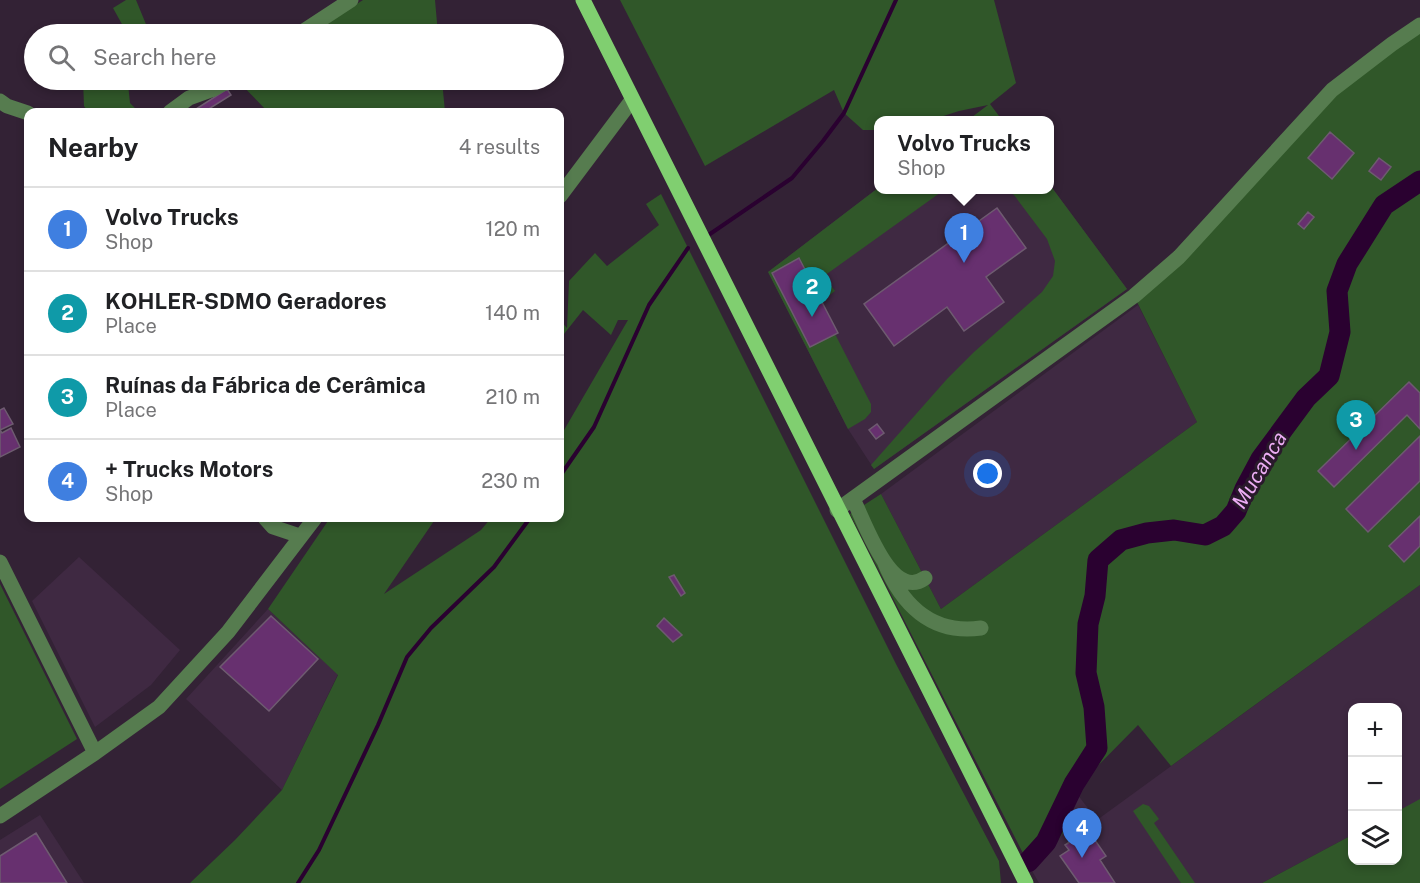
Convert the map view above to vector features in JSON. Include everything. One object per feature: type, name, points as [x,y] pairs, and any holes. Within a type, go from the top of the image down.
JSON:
[{"type":"main road","points":[[583,0],[1026,883]]},
{"type":"street","points":[[314,24],[351,0]]},
{"type":"street","points":[[837,510],[1134,296],[1179,257],[1332,90],[1420,25]]},
{"type":"street","points":[[175,108],[189,98],[207,90]]},
{"type":"street","points":[[564,190],[632,100]]},
{"type":"street","points":[[0,101],[24,112]]},
{"type":"street","points":[[854,499],[899,590],[909,604],[921,615],[935,623],[966,630],[981,628]]},
{"type":"street","points":[[269,522],[273,526],[300,536]]},
{"type":"street","points":[[0,816],[95,753],[159,706],[228,632],[312,522]]},
{"type":"street","points":[[884,561],[894,575],[906,583],[918,584],[925,579]]},
{"type":"street","points":[[0,562],[95,753]]},
{"type":"shaded area","points":[[1054,190],[1127,289],[874,469],[848,429],[768,272],[874,191],[874,194],[1054,194]]},
{"type":"shaded area","points":[[1138,305],[1197,422],[941,609],[881,494]]},
{"type":"shaded area","points":[[79,557],[180,650],[151,685],[95,727],[32,601]]},
{"type":"shaded area","points":[[1420,585],[1420,800],[1402,810],[1402,703],[1348,703],[1348,837],[1262,883],[1039,883],[1031,869],[1049,854],[1069,816],[1074,790],[1097,820]]},
{"type":"shaded area","points":[[268,609],[338,674],[282,790],[186,699]]},
{"type":"shaded area","points":[[40,815],[84,883],[0,883],[0,840]]},
{"type":"green space","points":[[126,0],[136,0],[146,24],[122,24],[113,8]]},
{"type":"green space","points":[[363,0],[435,0],[437,24],[326,24]]},
{"type":"green space","points":[[620,0],[994,0],[1016,83],[990,104],[999,116],[973,116],[988,105],[943,116],[874,116],[874,130],[863,130],[844,113],[834,90],[705,166]]},
{"type":"green space","points":[[1420,25],[1420,585],[1171,766],[1138,725],[1074,790],[1063,833],[1049,854],[1031,869],[850,514],[881,494],[941,609],[1197,422],[1134,296],[1332,90]]},
{"type":"green space","points":[[83,90],[129,90],[130,103],[135,108],[85,108]]},
{"type":"green space","points":[[247,90],[443,90],[445,108],[264,108]]},
{"type":"green space","points":[[1054,190],[1127,289],[874,469],[871,465],[947,379],[1042,292],[1053,276],[1055,261],[1047,239],[1012,194],[1054,194]]},
{"type":"green space","points":[[874,191],[874,194],[938,194],[824,276],[835,291],[822,301],[800,259],[772,273],[810,347],[835,334],[871,404],[871,412],[865,419],[848,429],[768,272]]},
{"type":"green space","points":[[661,194],[896,664],[999,861],[1001,883],[190,883],[282,790],[338,675],[268,609],[327,522],[433,522],[384,594],[481,530],[488,522],[564,522],[564,430],[628,320],[618,320],[611,335],[583,310],[564,334],[564,325],[567,328],[569,281],[595,253],[607,266],[659,225],[646,204]]},
{"type":"green space","points":[[0,584],[77,739],[0,789]]},
{"type":"green space","points":[[1420,799],[1420,883],[1262,883],[1348,837],[1348,865],[1402,865],[1402,809]]},
{"type":"green space","points":[[1143,804],[1149,806],[1159,819],[1154,823],[1195,883],[1181,883],[1133,811]]},
{"type":"building","points":[[225,90],[231,95],[210,108],[198,108]]},
{"type":"building","points":[[1330,132],[1354,153],[1332,179],[1308,158]]},
{"type":"building","points":[[1379,158],[1391,167],[1381,180],[1369,171]]},
{"type":"building","points":[[997,208],[1026,248],[986,277],[1004,302],[964,331],[947,307],[894,346],[864,304]]},
{"type":"building","points":[[1308,212],[1314,217],[1304,229],[1298,224]]},
{"type":"building","points":[[799,258],[838,333],[810,347],[772,273]]},
{"type":"building","points":[[1409,382],[1420,393],[1420,429],[1407,415],[1334,487],[1318,471]]},
{"type":"building","points":[[4,408],[13,424],[0,430],[0,410]]},
{"type":"building","points":[[877,424],[884,433],[876,439],[869,430]]},
{"type":"building","points":[[11,428],[20,447],[0,457],[0,430],[2,433]]},
{"type":"building","points":[[1420,436],[1420,481],[1368,532],[1346,509]]},
{"type":"building","points":[[1420,516],[1420,546],[1404,562],[1389,546]]},
{"type":"building","points":[[674,575],[685,593],[681,596],[669,577]]},
{"type":"building","points":[[271,616],[318,659],[269,711],[220,667]]},
{"type":"building","points":[[664,618],[682,635],[673,642],[657,626]]},
{"type":"building","points":[[1088,830],[1106,856],[1100,860],[1115,883],[1079,883],[1060,856],[1069,850],[1065,845]]},
{"type":"building","points":[[36,833],[67,883],[0,883],[0,856]]},
{"type":"waterway","points":[[710,234],[792,178],[823,141],[844,113],[896,0]]},
{"type":"waterway","name":"Mucanca","points":[[1028,862],[1046,842],[1074,784],[1097,748],[1094,707],[1086,673],[1088,624],[1095,596],[1098,560],[1121,540],[1147,533],[1174,530],[1205,535],[1223,526],[1236,511],[1261,459],[1306,398],[1329,376],[1340,332],[1337,291],[1347,264],[1384,205],[1420,181]]},
{"type":"waterway","points":[[564,470],[594,427],[649,305],[688,248]]},
{"type":"waterway","points":[[298,883],[319,850],[378,725],[407,657],[431,628],[494,567],[527,522]]},
{"type":"place","name":"Volvo Trucks","points":[[964,263]]},
{"type":"place","name":"KOHLER-SDMO Geradores","points":[[812,317]]},
{"type":"place","name":"Ruínas da Fábrica de Cerâmica","points":[[1356,450]]},
{"type":"place","name":"+ Trucks Motors","points":[[1082,858]]}]
